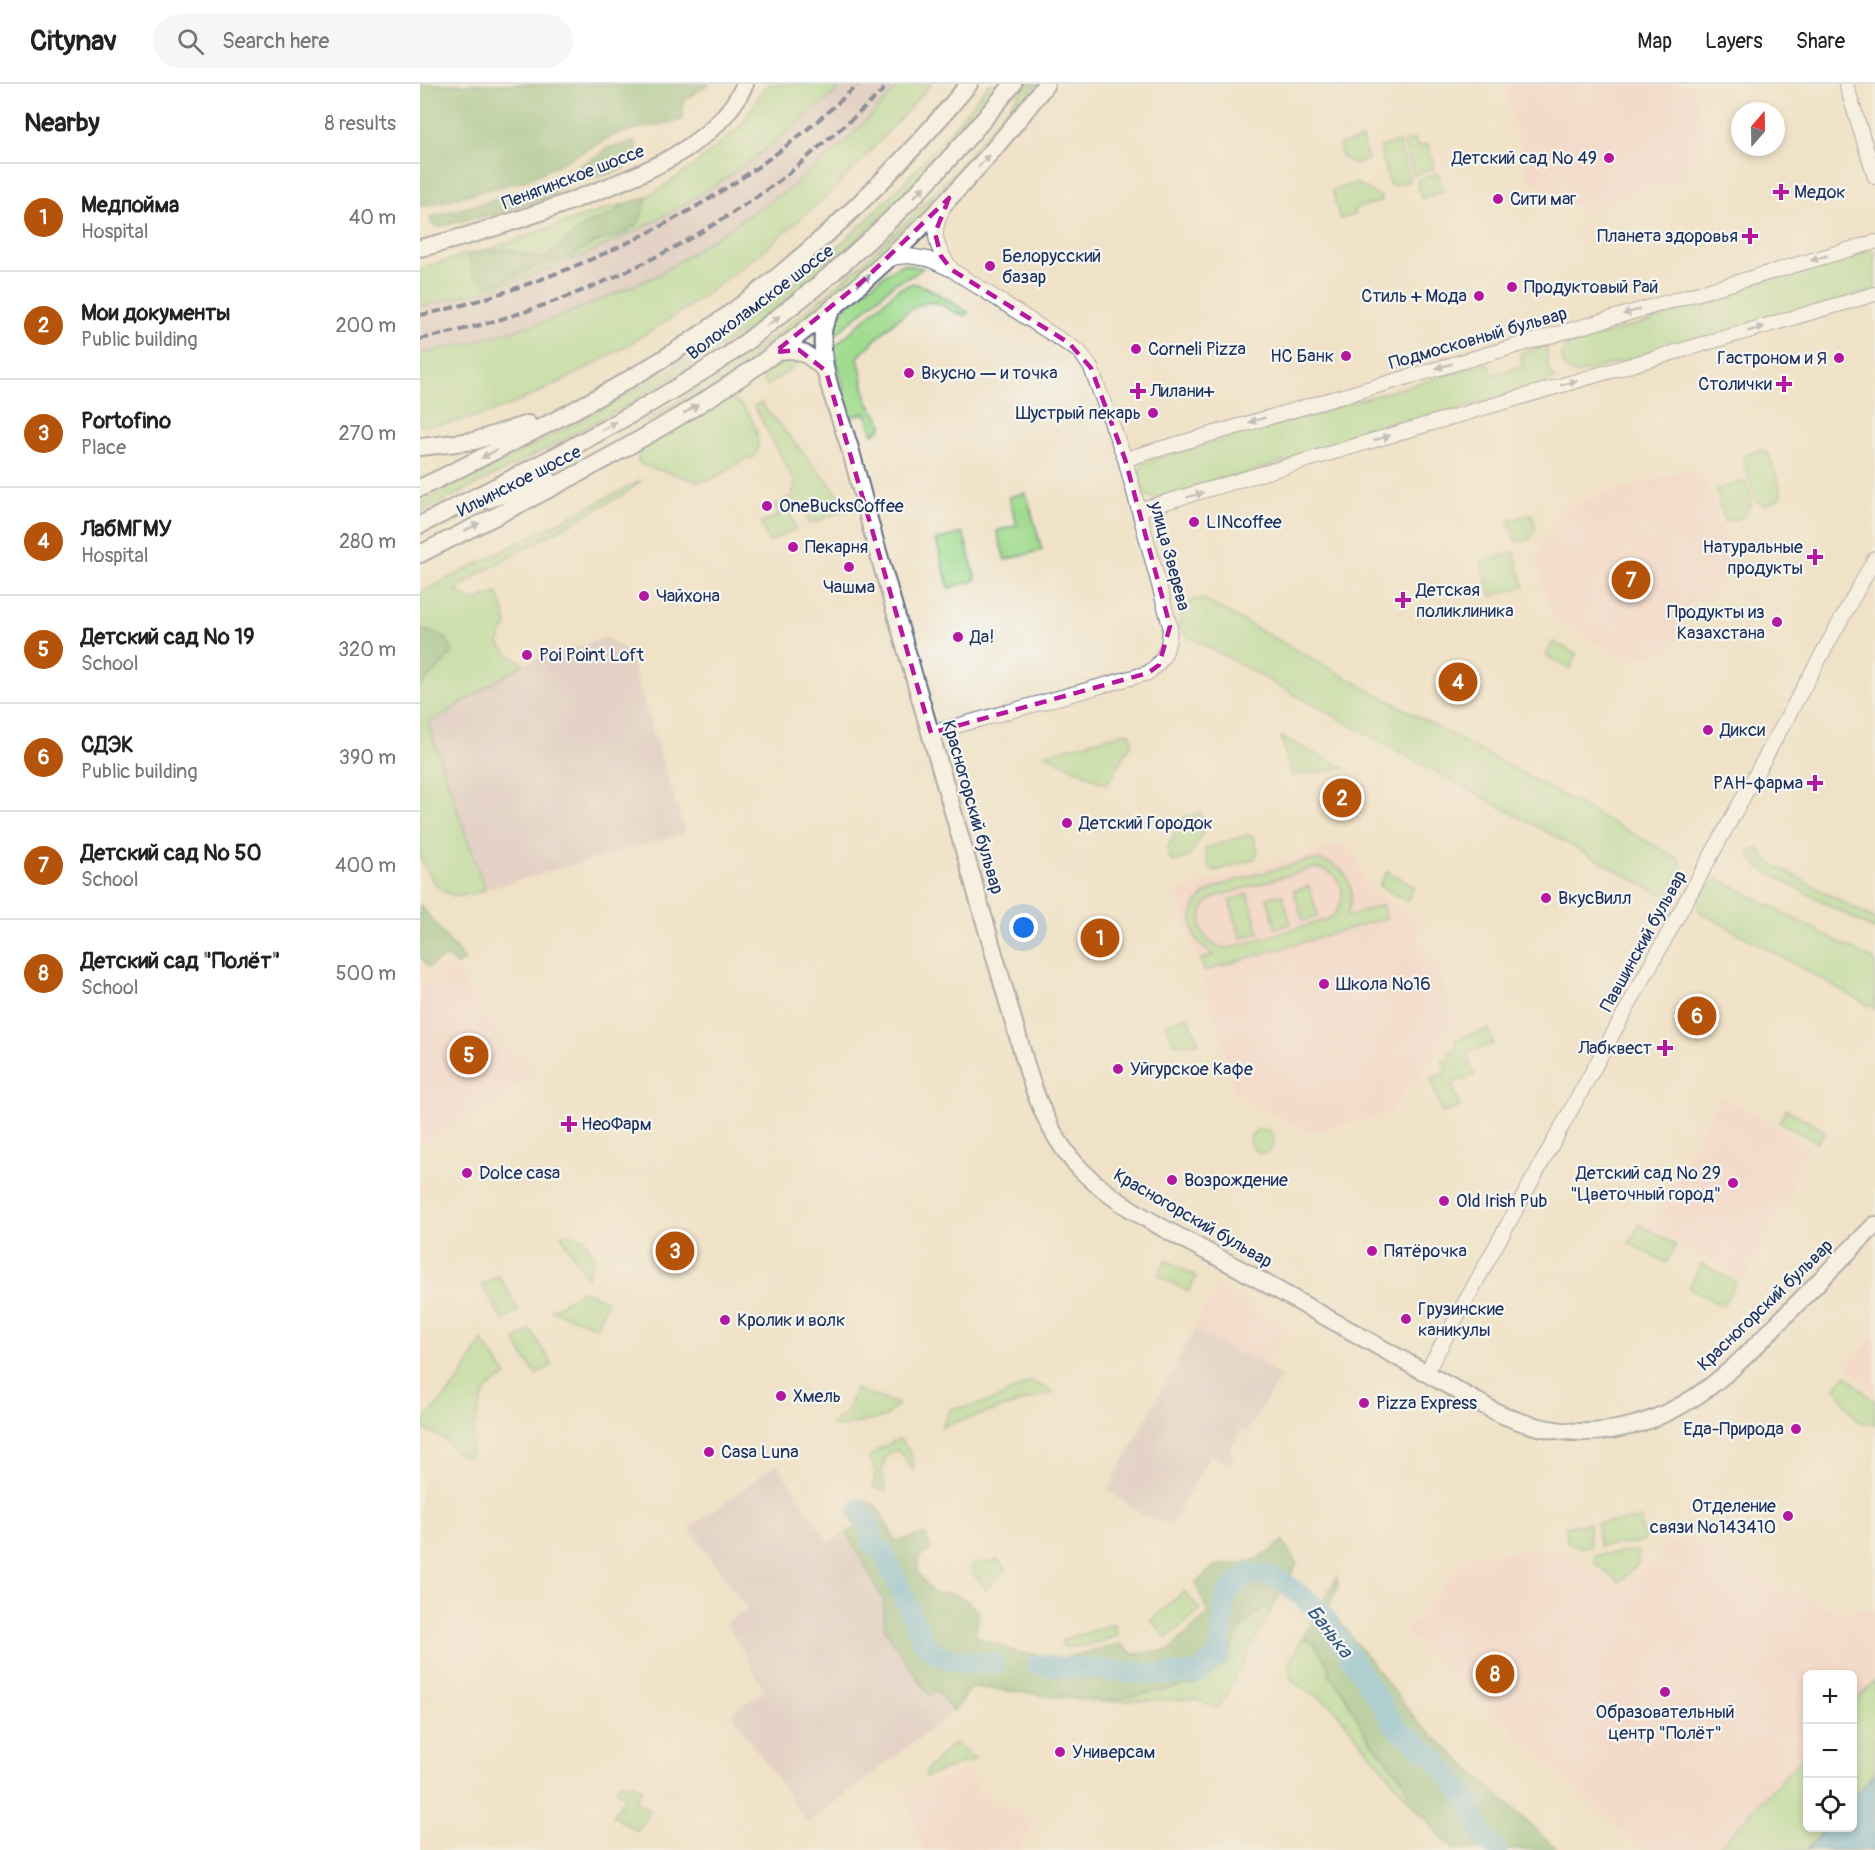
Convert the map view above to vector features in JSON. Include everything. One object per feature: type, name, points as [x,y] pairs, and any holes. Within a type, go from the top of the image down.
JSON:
[{"type":"main road","name":"Пенягинское шоссе","points":[[420,248],[511,223],[609,187],[658,165],[712,128],[732,106],[745,84]]},
{"type":"main road","name":"Волоколамское шоссе","points":[[420,488],[596,398],[708,330],[790,267],[876,188],[918,144],[969,84]]},
{"type":"main road","name":"Волоколамское шоссе","points":[[423,523],[574,445],[728,355],[848,260],[890,221],[952,157],[1013,84]]},
{"type":"main road","points":[[423,523],[604,459],[725,387],[775,352],[835,305],[884,262],[949,198],[993,152],[1046,84]]},
{"type":"main road","name":"Красногорский бульвар","points":[[835,305],[825,321],[823,332],[826,371],[1029,1076],[1048,1122],[1061,1146],[1080,1169],[1099,1186],[1120,1201],[1494,1411],[1552,1431],[1593,1432],[1639,1425],[1672,1412],[1724,1376],[1875,1225]]},
{"type":"main road","points":[[775,352],[787,349],[799,350],[811,356],[826,371]]},
{"type":"main road","points":[[420,447],[474,441],[596,398]]},
{"type":"main road","name":"Ильинское шоссе","points":[[420,554],[604,459]]},
{"type":"street","points":[[1846,84],[1875,177]]},
{"type":"street","points":[[949,198],[941,211],[935,233],[941,256],[952,270]]},
{"type":"street","name":"Подмосковный бульвар","points":[[1125,459],[1875,242]]},
{"type":"street","points":[[884,262],[897,257],[909,256],[935,262],[952,270]]},
{"type":"street","name":"улица Зверева","points":[[931,733],[1148,673],[1159,665],[1169,643],[1170,626],[1125,459],[1091,368],[1080,352],[1068,343],[952,270]]},
{"type":"street","points":[[1139,510],[1875,294]]},
{"type":"street","name":"Павшинский бульвар","points":[[1426,1374],[1875,558]]},
{"type":"highlighted area","points":[[949,198],[935,233],[941,256],[952,270],[1069,343],[1091,368],[1125,459],[1170,626],[1159,665],[1148,673],[931,733],[826,371],[799,350],[775,352],[865,279]]},
{"type":"shaded area","points":[[844,84],[901,84],[845,143],[789,189],[658,275],[560,317],[479,341],[420,354],[420,306],[500,286],[542,272],[636,230],[721,183],[778,140]]},
{"type":"shaded area","name":"Детский сад № 49","points":[[1509,84],[1691,84],[1706,136],[1683,180],[1602,203],[1599,211],[1590,214],[1530,180],[1505,92]]},
{"type":"shaded area","points":[[1688,469],[1707,481],[1730,563],[1711,596],[1695,601],[1669,650],[1630,660],[1552,619],[1535,557],[1562,507]]},
{"type":"shaded area","points":[[606,637],[628,651],[685,833],[485,890],[428,724],[523,664]]},
{"type":"shaded area","name":"Школа №16","points":[[1342,844],[1355,852],[1366,887],[1411,912],[1420,942],[1431,947],[1454,1021],[1420,1080],[1406,1086],[1391,1112],[1307,1134],[1236,1093],[1177,890]]},
{"type":"shaded area","points":[[453,964],[508,1049],[529,1062],[538,1074],[421,1144],[420,987]]},
{"type":"shaded area","name":"Детский сад № 29 \"Цветочный город\"","points":[[1721,1097],[1810,1146],[1792,1178],[1794,1188],[1744,1279],[1649,1226]]},
{"type":"shaded area","points":[[1217,1287],[1288,1327],[1265,1367],[1194,1330]]},
{"type":"shaded area","points":[[1194,1330],[1240,1355],[1245,1354],[1281,1376],[1247,1432],[1242,1429],[1228,1451],[1234,1454],[1229,1465],[1210,1455],[1171,1525],[1148,1519],[1108,1490]]},
{"type":"shaded area","points":[[1875,1336],[1875,1393],[1847,1366]]},
{"type":"shaded area","points":[[777,1464],[829,1543],[847,1532],[883,1600],[885,1630],[930,1695],[937,1691],[953,1712],[808,1823],[737,1722],[734,1711],[765,1691],[726,1622],[747,1609],[689,1528]]},
{"type":"shaded area","name":"Образовательный центр \"Полёт\"","points":[[1711,1542],[1777,1590],[1840,1610],[1875,1610],[1875,1680],[1857,1700],[1857,1670],[1803,1670],[1803,1756],[1716,1850],[1643,1850],[1405,1632],[1469,1556],[1563,1548],[1619,1587],[1649,1564],[1658,1563],[1663,1545]]},
{"type":"shaded area","points":[[970,1769],[977,1792],[1034,1823],[1020,1850],[925,1850],[905,1795]]},
{"type":"green space","points":[[420,84],[709,84],[683,101],[683,120],[618,133],[530,179],[420,207]]},
{"type":"green space","points":[[767,84],[844,84],[760,154],[671,212],[574,259],[524,278],[472,294],[420,306],[420,268],[469,254],[473,273],[487,285],[572,256],[595,242],[621,235],[637,224],[647,197],[692,167],[741,126]]},
{"type":"green space","points":[[901,84],[931,84],[831,192],[730,277],[638,339],[537,393],[480,416],[461,421],[420,426],[420,354],[479,341],[560,317],[658,275],[789,189],[845,143]]},
{"type":"green space","points":[[989,84],[998,84],[905,192],[836,258],[761,319],[649,392],[536,454],[420,513],[420,503],[646,384],[756,312],[829,254],[864,222],[929,155]]},
{"type":"green space","points":[[1027,84],[1037,84],[977,156],[914,224],[846,287],[728,378],[645,422],[764,343],[864,262],[949,177]]},
{"type":"green space","points":[[1362,139],[1368,160],[1354,164],[1342,157],[1339,145]]},
{"type":"green space","points":[[1415,139],[1417,147],[1428,144],[1434,169],[1413,175],[1404,142]]},
{"type":"green space","points":[[1399,142],[1410,181],[1390,186],[1379,147]]},
{"type":"green space","points":[[636,143],[636,153],[632,161],[616,172],[594,177],[575,177],[551,196],[497,214],[439,227],[432,225],[430,217],[514,195],[535,184],[549,182],[597,156],[607,148]]},
{"type":"green space","points":[[1438,174],[1443,192],[1421,198],[1417,180]]},
{"type":"green space","points":[[1356,183],[1381,197],[1382,201],[1354,209],[1355,215],[1340,219],[1332,190]]},
{"type":"green space","points":[[647,197],[637,224],[621,235],[595,242],[572,256],[529,269],[504,281],[487,285],[473,273],[469,254],[486,250],[494,252],[511,250],[536,259],[545,258],[588,223],[611,215],[625,204]]},
{"type":"green space","points":[[625,204],[611,215],[588,223],[545,258],[516,251],[486,250],[590,214]]},
{"type":"green space","points":[[1871,250],[1875,251],[1875,290],[1576,374],[1566,369],[1562,360],[1562,352],[1567,345],[1650,321],[1718,295]]},
{"type":"green space","points":[[903,264],[923,268],[895,283],[832,338],[833,324],[841,311]]},
{"type":"green space","points":[[913,283],[928,288],[968,312],[966,315],[958,314],[937,303],[917,306],[895,321],[858,357],[867,401],[883,424],[873,434],[866,413],[850,417],[834,347],[897,290]]},
{"type":"green space","points":[[1548,345],[1548,364],[1556,380],[1160,499],[1149,497],[1144,493],[1138,473],[1145,462],[1488,363],[1492,375],[1523,366],[1520,353]]},
{"type":"green space","points":[[789,357],[804,360],[767,386],[763,375]]},
{"type":"green space","points":[[731,399],[744,408],[754,423],[758,441],[755,456],[709,480],[697,481],[638,462],[638,453],[642,448],[721,402]]},
{"type":"green space","points":[[761,403],[845,502],[841,512],[810,524],[802,504],[789,509],[796,529],[769,542],[761,523],[779,515],[775,505],[793,495],[794,480],[754,406]]},
{"type":"green space","points":[[1761,450],[1769,455],[1782,494],[1779,499],[1763,505],[1757,502],[1743,460],[1747,455]]},
{"type":"green space","points":[[642,480],[628,492],[479,574],[456,591],[474,601],[498,593],[507,627],[502,631],[499,644],[523,664],[428,724],[485,890],[464,896],[446,893],[435,883],[420,858],[420,687],[453,652],[428,631],[420,630],[420,593]]},
{"type":"green space","points":[[1746,481],[1752,502],[1743,517],[1725,522],[1716,489]]},
{"type":"green space","points":[[1026,493],[1042,550],[1005,560],[997,531],[1017,525],[1009,497]]},
{"type":"green space","points":[[1532,514],[1536,528],[1530,539],[1515,541],[1509,520]]},
{"type":"green space","points":[[963,533],[976,580],[949,588],[936,540]]},
{"type":"green space","points":[[1514,552],[1524,586],[1491,596],[1481,562]]},
{"type":"green space","points":[[1195,599],[1203,599],[1679,859],[1682,871],[1680,882],[1673,891],[1660,894],[1186,635],[1179,628],[1181,615]]},
{"type":"green space","points":[[420,630],[446,638],[453,652],[420,687]]},
{"type":"green space","points":[[1553,642],[1577,654],[1570,669],[1546,656]]},
{"type":"green space","points":[[1127,732],[1131,734],[1132,742],[1107,785],[1045,754]]},
{"type":"green space","points":[[1281,737],[1345,768],[1292,775]]},
{"type":"green space","points":[[1200,813],[1205,829],[1189,857],[1171,862],[1167,848],[1184,818]]},
{"type":"green space","points":[[1247,835],[1253,837],[1258,852],[1255,859],[1216,871],[1209,868],[1206,848]]},
{"type":"green space","points":[[1758,849],[1770,863],[1875,919],[1875,930],[1760,868],[1749,852]]},
{"type":"green space","points":[[1318,860],[1329,863],[1344,873],[1351,888],[1350,906],[1346,916],[1383,905],[1386,918],[1204,971],[1201,959],[1214,955],[1203,947],[1193,932],[1192,917],[1201,897],[1224,884],[1306,861]],"holes":[[[1313,868],[1323,870],[1338,880],[1342,896],[1336,912],[1328,919],[1230,948],[1220,947],[1205,937],[1201,920],[1207,904],[1215,897]]]},
{"type":"green space","points":[[1387,871],[1415,887],[1407,901],[1379,886]]},
{"type":"green space","points":[[1717,880],[1723,881],[1875,961],[1875,1009],[1700,912],[1700,898],[1709,885]]},
{"type":"green space","points":[[1309,886],[1318,916],[1303,921],[1294,891]]},
{"type":"green space","points":[[1248,894],[1259,933],[1241,938],[1229,900]]},
{"type":"green space","points":[[1282,894],[1291,924],[1276,928],[1267,898]]},
{"type":"green space","points":[[420,905],[465,960],[457,965],[446,956],[428,967],[420,956]]},
{"type":"green space","points":[[1188,1016],[1199,1043],[1173,1043],[1166,1023]]},
{"type":"green space","points":[[1489,1029],[1493,1044],[1467,1052],[1474,1076],[1452,1083],[1460,1107],[1442,1113],[1431,1078],[1446,1073],[1443,1061],[1451,1058],[1449,1051],[1457,1049],[1455,1040]]},
{"type":"green space","points":[[1786,1109],[1825,1131],[1818,1143],[1779,1122]]},
{"type":"green space","points":[[1262,1129],[1267,1130],[1273,1136],[1273,1146],[1267,1152],[1262,1153],[1257,1152],[1251,1146],[1250,1141],[1251,1136],[1257,1130]]},
{"type":"green space","points":[[1640,1224],[1676,1245],[1666,1263],[1629,1243]]},
{"type":"green space","points":[[564,1233],[584,1239],[594,1256],[587,1278],[561,1235]]},
{"type":"green space","points":[[1166,1260],[1196,1277],[1188,1292],[1158,1275]]},
{"type":"green space","points":[[1702,1264],[1736,1282],[1723,1306],[1689,1288]]},
{"type":"green space","points":[[498,1275],[519,1310],[503,1320],[482,1285]]},
{"type":"green space","points":[[583,1291],[607,1300],[597,1327],[551,1310]]},
{"type":"green space","points":[[531,1330],[552,1365],[536,1375],[514,1340]]},
{"type":"green space","points":[[482,1340],[507,1376],[486,1392],[474,1428],[471,1454],[467,1457],[459,1454],[441,1437],[423,1428],[424,1421],[459,1381]]},
{"type":"green space","points":[[1846,1375],[1875,1402],[1875,1425],[1857,1421],[1835,1386]]},
{"type":"green space","points":[[1030,1381],[1054,1392],[941,1427],[951,1408],[972,1406],[992,1400]]},
{"type":"green space","points":[[855,1389],[898,1404],[886,1417],[841,1427],[830,1425],[846,1413]]},
{"type":"green space","points":[[899,1439],[910,1454],[913,1471],[904,1456],[896,1450],[885,1458],[882,1474],[886,1491],[873,1487],[875,1472],[870,1457],[879,1449]]},
{"type":"green space","points":[[855,1500],[876,1505],[896,1541],[926,1534],[931,1550],[919,1556],[918,1573],[933,1593],[953,1595],[968,1602],[979,1612],[976,1636],[1015,1652],[1063,1658],[1120,1644],[1134,1654],[1169,1650],[1208,1614],[1196,1583],[1216,1565],[1252,1560],[1267,1553],[1283,1541],[1297,1564],[1270,1612],[1267,1605],[1242,1625],[1224,1664],[1195,1684],[1102,1702],[972,1687],[953,1712],[937,1691],[930,1696],[885,1630],[883,1600],[847,1532],[856,1528],[849,1513]]},
{"type":"green space","points":[[1641,1519],[1644,1542],[1599,1546],[1597,1523]]},
{"type":"green space","points":[[1589,1524],[1590,1547],[1578,1547],[1567,1542],[1566,1526]]},
{"type":"green space","points":[[1637,1551],[1638,1564],[1619,1582],[1595,1564],[1595,1555]]},
{"type":"green space","points":[[999,1560],[1006,1569],[986,1590],[972,1571],[971,1565]]},
{"type":"green space","points":[[1337,1577],[1338,1588],[1328,1607],[1417,1721],[1558,1850],[1507,1850],[1489,1834],[1482,1822],[1471,1823],[1489,1850],[1452,1849],[1406,1797],[1408,1789],[1401,1777],[1366,1735],[1343,1692],[1329,1675],[1329,1666],[1314,1643],[1302,1639]]},
{"type":"green space","points":[[1184,1591],[1200,1610],[1167,1638],[1151,1620]]},
{"type":"green space","points":[[1267,1605],[1270,1612],[1218,1709],[1196,1699],[1102,1702],[1195,1684],[1224,1664],[1242,1625]]},
{"type":"green space","points":[[1115,1624],[1118,1636],[1085,1646],[1064,1647],[1061,1640]]},
{"type":"green space","points":[[1302,1639],[1314,1643],[1329,1666],[1329,1675],[1343,1692],[1366,1735],[1401,1777],[1408,1789],[1406,1797],[1331,1705],[1292,1681],[1288,1665]]},
{"type":"green space","points":[[1875,1680],[1875,1773],[1857,1793],[1857,1724],[1857,1700]]},
{"type":"green space","points":[[955,1742],[975,1759],[925,1777],[928,1768]]},
{"type":"green space","points":[[1803,1756],[1803,1832],[1822,1832],[1806,1850],[1716,1850]]},
{"type":"green space","points":[[632,1783],[642,1789],[635,1802],[650,1810],[638,1831],[613,1816],[625,1796],[616,1790],[619,1784]]},
{"type":"water","points":[[1875,1773],[1875,1850],[1806,1850],[1822,1832],[1857,1832],[1857,1793]]},
{"type":"water","points":[[1471,1822],[1482,1822],[1489,1834],[1507,1850],[1489,1850],[1472,1829]]},
{"type":"waterway","name":"Банька","points":[[860,1508],[870,1527],[872,1542],[884,1553],[922,1639],[938,1654],[946,1658],[963,1662],[994,1663]]},
{"type":"waterway","name":"Банька","points":[[1037,1665],[1169,1675],[1198,1673],[1219,1656],[1226,1594],[1248,1574],[1267,1575],[1285,1583],[1321,1612],[1397,1728],[1437,1760],[1469,1800],[1485,1840],[1497,1850]]},
{"type":"railway","points":[[420,315],[500,294],[547,277],[590,260],[673,220],[713,197],[788,145],[858,84]]},
{"type":"railway","points":[[420,339],[515,315],[561,299],[651,260],[736,211],[783,178],[889,84]]},
{"type":"place","name":"Детский сад № 49","points":[[1609,158]]},
{"type":"place","name":"Медок","points":[[1781,192]]},
{"type":"place","name":"Сити маг","points":[[1498,199]]},
{"type":"place","name":"Планета здоровья","points":[[1750,236]]},
{"type":"place","name":"Белорусский базар","points":[[990,266]]},
{"type":"place","name":"Продуктовый Рай","points":[[1512,287]]},
{"type":"place","name":"Стиль + Мода","points":[[1479,296]]},
{"type":"place","name":"Corneli Pizza","points":[[1136,349]]},
{"type":"place","name":"НС Банк","points":[[1346,356]]},
{"type":"place","name":"Гастроном и Я","points":[[1839,358]]},
{"type":"place","name":"Вкусно — и точка","points":[[909,373]]},
{"type":"place","name":"Столички","points":[[1784,384]]},
{"type":"place","name":"Лилани+","points":[[1138,391]]},
{"type":"place","name":"Шустрый пекарь","points":[[1153,413]]},
{"type":"place","name":"OneBucksCoffee","points":[[767,506]]},
{"type":"place","name":"LINcoffee","points":[[1194,522]]},
{"type":"place","name":"Пекарня","points":[[793,547]]},
{"type":"place","name":"Натуральные продукты","points":[[1815,557]]},
{"type":"place","name":"Чашма","points":[[849,567]]},
{"type":"place","name":"Детский сад № 50","points":[[1631,580]]},
{"type":"place","name":"Чайхона","points":[[644,596]]},
{"type":"place","name":"Детская поликлиника","points":[[1403,600]]},
{"type":"place","name":"Продукты из Казахстана","points":[[1777,622]]},
{"type":"place","name":"Да!","points":[[958,637]]},
{"type":"place","name":"Poi Point Loft","points":[[527,655]]},
{"type":"place","name":"ЛабМГМУ","points":[[1458,682]]},
{"type":"place","name":"Дикси","points":[[1708,730]]},
{"type":"place","name":"РАН-фарма","points":[[1815,783]]},
{"type":"place","name":"Мои документы","points":[[1342,798]]},
{"type":"place","name":"Детский Городок","points":[[1067,823]]},
{"type":"place","name":"ВкусВилл","points":[[1546,898]]},
{"type":"place","name":"Медпойма","points":[[1100,938]]},
{"type":"place","name":"Школа №16","points":[[1324,984]]},
{"type":"place","name":"СДЭК","points":[[1697,1016]]},
{"type":"place","name":"Лабквест","points":[[1665,1048]]},
{"type":"place","name":"Детский сад № 19","points":[[469,1055]]},
{"type":"place","name":"Уйгурское Кафе","points":[[1118,1069]]},
{"type":"place","name":"НеоФарм","points":[[569,1124]]},
{"type":"place","name":"Dolce casa","points":[[467,1173]]},
{"type":"place","name":"Возрождение","points":[[1172,1180]]},
{"type":"place","name":"Детский сад № 29 \"Цветочный город\"","points":[[1733,1183]]},
{"type":"place","name":"Old Irish Pub","points":[[1444,1201]]},
{"type":"place","name":"Portofino","points":[[675,1251]]},
{"type":"place","name":"Пятёрочка","points":[[1372,1251]]},
{"type":"place","name":"Грузинские каникулы","points":[[1406,1319]]},
{"type":"place","name":"Кролик и волк","points":[[725,1320]]},
{"type":"place","name":"Хмель","points":[[781,1396]]},
{"type":"place","name":"Pizza Express","points":[[1364,1403]]},
{"type":"place","name":"Еда-Природа","points":[[1796,1429]]},
{"type":"place","name":"Casa Luna","points":[[709,1452]]},
{"type":"place","name":"Отделение связи №143410","points":[[1788,1516]]},
{"type":"place","name":"Детский сад \"Полёт\"","points":[[1495,1674]]},
{"type":"place","name":"Образовательный центр \"Полёт\"","points":[[1665,1692]]},
{"type":"place","name":"Универсам","points":[[1060,1752]]}]
